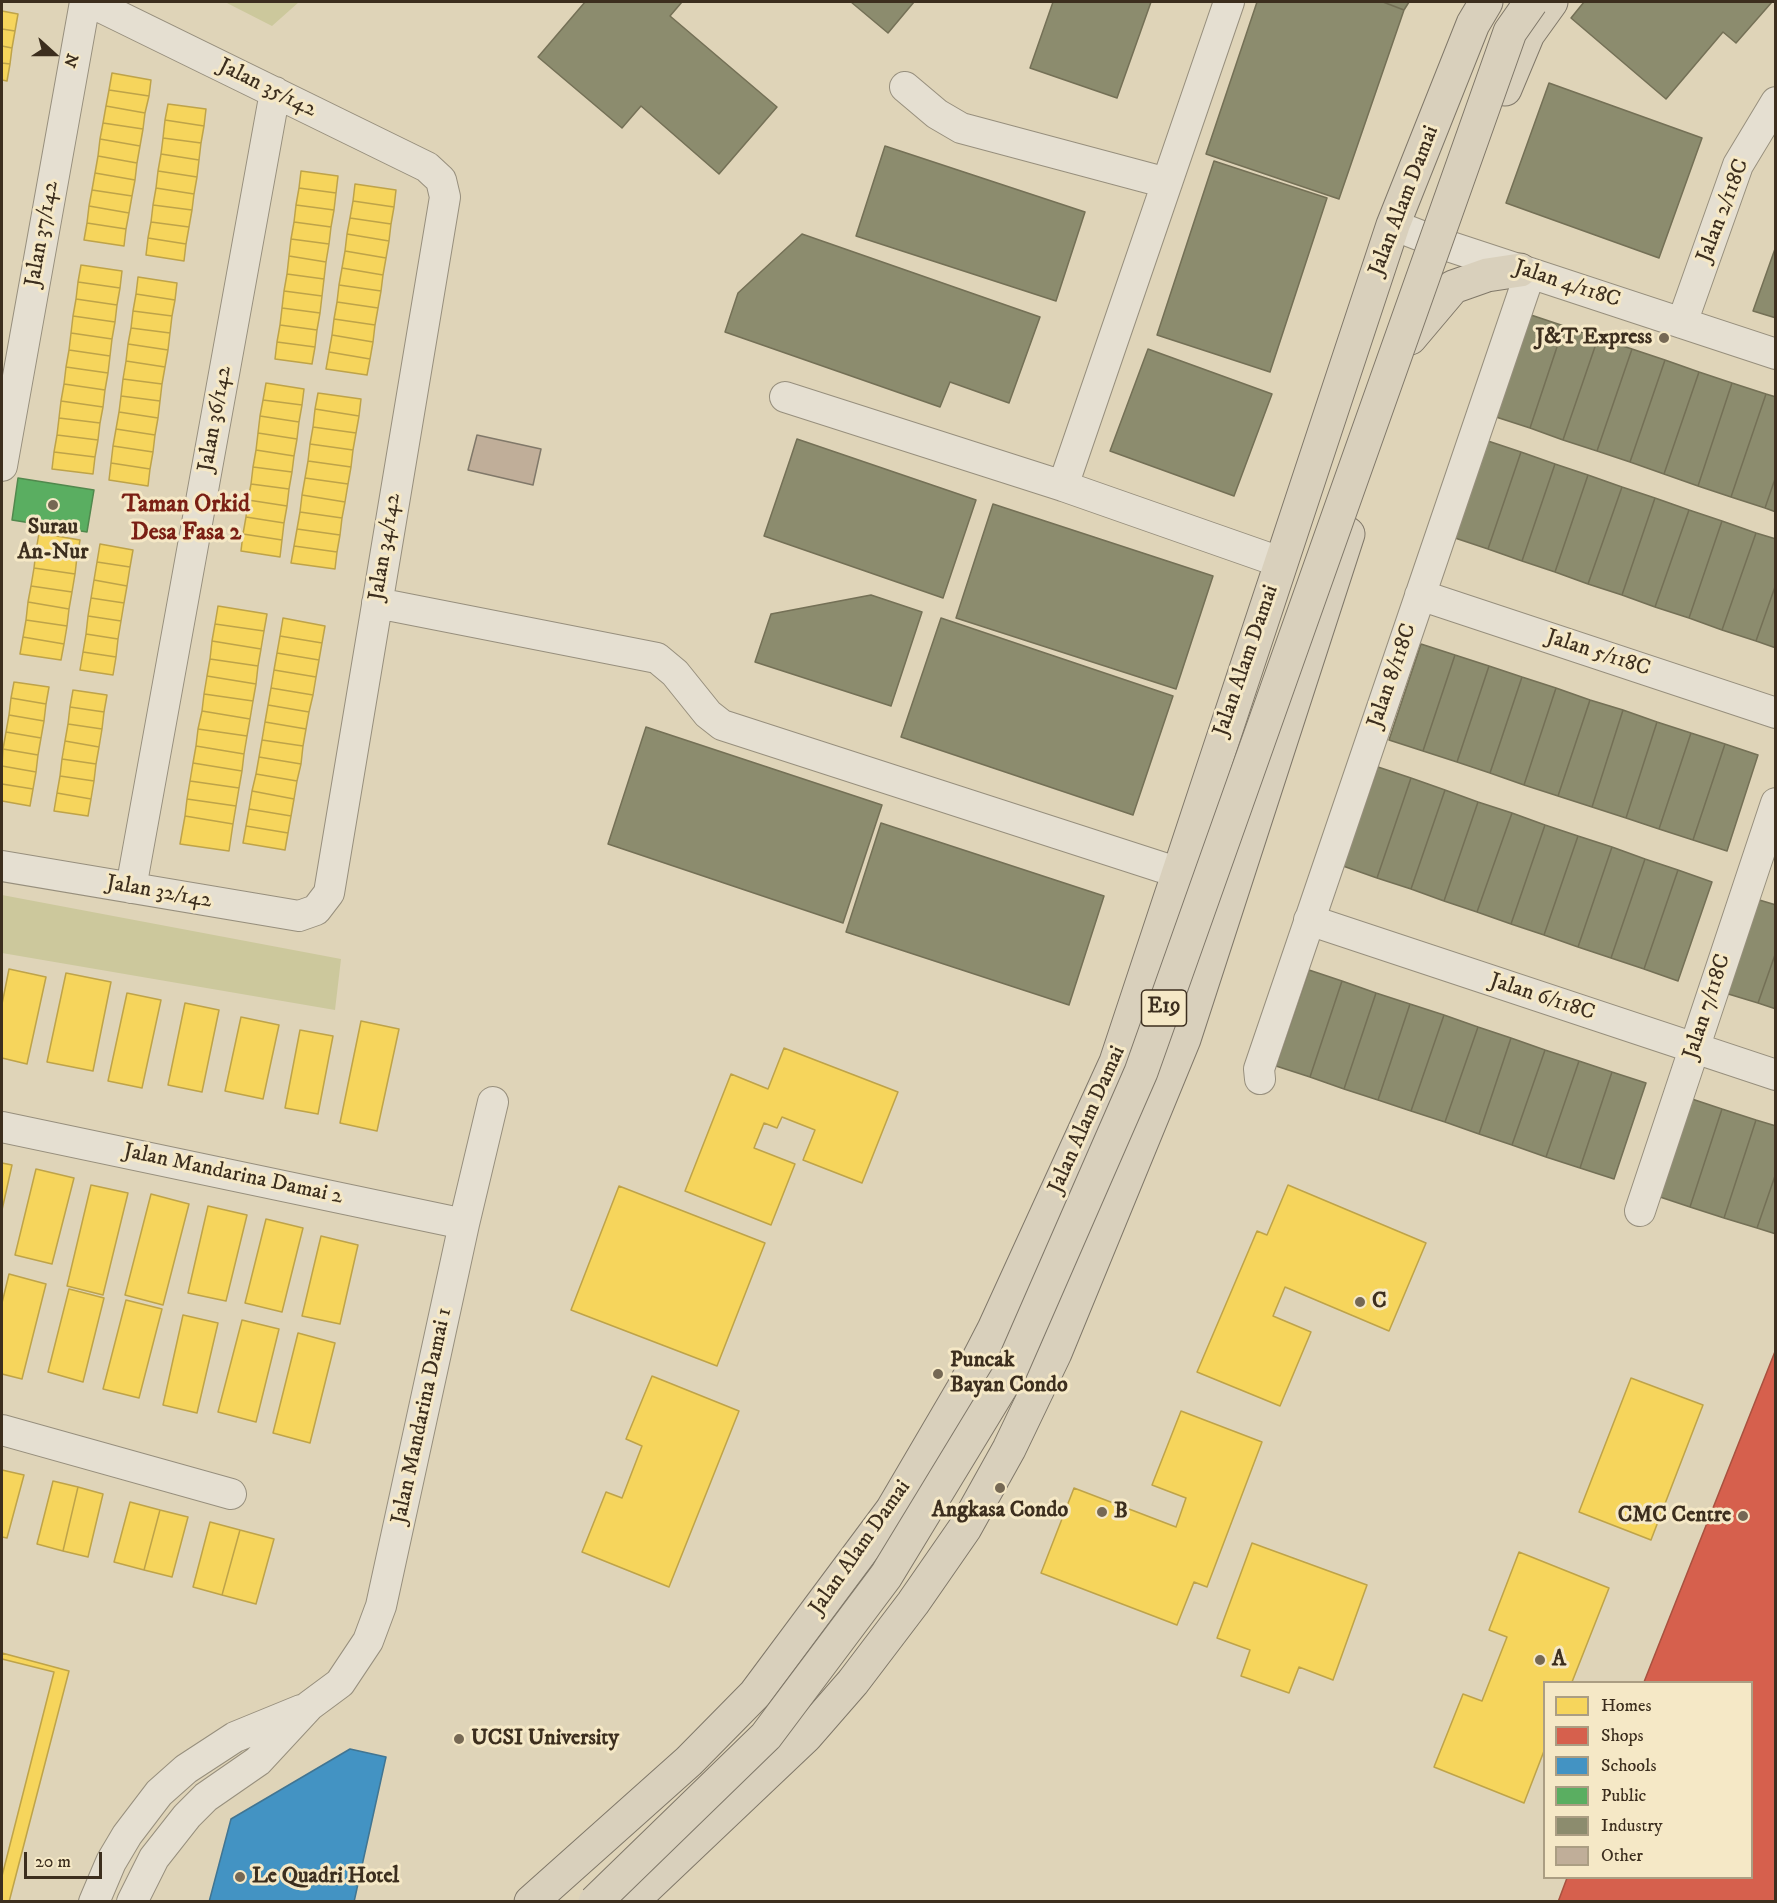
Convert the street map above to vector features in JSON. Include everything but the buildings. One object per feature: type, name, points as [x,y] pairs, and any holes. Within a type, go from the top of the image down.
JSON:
[{"type":"main road","name":"Jalan Alam Damai","points":[[531,1902],[689,1761],[755,1694],[892,1510],[963,1389],[994,1329],[1116,1062],[1393,225],[1473,24],[1486,2]]},
{"type":"main road","name":"E19","points":[[581,1902],[756,1731],[878,1573],[1002,1369],[1132,1067],[1489,35],[1507,2]]},
{"type":"main road","name":"E19","points":[[595,1902],[766,1736],[886,1576],[1010,1371],[1141,1072],[1510,32],[1531,2]]},
{"type":"main road","points":[[631,1902],[806,1736],[853,1682],[900,1621],[965,1528],[1009,1449],[1055,1353],[1184,1039],[1272,774],[1442,244],[1528,34],[1551,2]]},
{"type":"main road","points":[[1410,338],[1453,287],[1487,275],[1525,271]]},
{"type":"street","name":"Jalan 37/142","points":[[2,466],[85,2]]},
{"type":"street","name":"Jalan 35/142","points":[[90,2],[427,167],[441,180]]},
{"type":"street","points":[[1063,486],[1229,2]]},
{"type":"street","points":[[905,87],[937,114],[961,128],[1167,183]]},
{"type":"street","name":"Jalan 36/142","points":[[131,888],[275,92]]},
{"type":"street","name":"Jalan 2/118C","points":[[1682,324],[1738,165],[1776,102]]},
{"type":"street","name":"Jalan 34/142","points":[[316,910],[329,892],[445,197],[441,180]]},
{"type":"street","name":"Jalan 4/118C","points":[[1393,225],[1442,244],[1776,354]]},
{"type":"street","name":"Jalan 8/118C","points":[[1260,1079],[1258,1069],[1420,595],[1525,271]]},
{"type":"street","points":[[785,398],[1063,486],[1280,562]]},
{"type":"street","name":"Jalan 5/118C","points":[[1420,595],[1776,713]]},
{"type":"street","points":[[377,603],[657,658],[675,673],[708,714],[722,725],[1232,890]]},
{"type":"street","name":"Jalan 7/118C","points":[[1640,1211],[1776,802]]},
{"type":"street","name":"Jalan 32/142","points":[[2,866],[299,916],[316,910]]},
{"type":"street","name":"Jalan 6/118C","points":[[1309,921],[1776,1075]]},
{"type":"street","name":"Jalan Mandarina Damai 1","points":[[137,1891],[170,1837],[206,1797],[258,1761],[309,1706],[340,1683],[368,1641],[381,1606],[464,1224],[493,1102]]},
{"type":"street","name":"Jalan Mandarina Damai 2","points":[[2,1126],[464,1224]]},
{"type":"street","points":[[2,1431],[231,1494]]},
{"type":"street","name":"Jalan Mandarina Damai 1","points":[[94,1902],[111,1862],[159,1793],[186,1769],[235,1737],[309,1706]]},
{"type":"street","points":[[143,1814],[170,1837]]},
{"type":"street","points":[[111,1862],[137,1891]]},
{"type":"shaded area","points":[[225,2],[299,2],[272,26]]},
{"type":"shaded area","points":[[2,895],[341,959],[335,1010],[2,953]]},
{"type":"place","name":"J&T Express","points":[[1664,338]]},
{"type":"place","name":"Surau An-Nur","points":[[53,505]]},
{"type":"place","name":"C","points":[[1360,1302]]},
{"type":"place","name":"Puncak Bayan Condo","points":[[938,1374]]},
{"type":"place","name":"Angkasa Condo","points":[[1000,1488]]},
{"type":"place","name":"B","points":[[1102,1512]]},
{"type":"place","name":"CMC Centre","points":[[1743,1516]]},
{"type":"place","name":"A","points":[[1540,1660]]},
{"type":"place","name":"UCSI University","points":[[459,1739]]},
{"type":"place","name":"Le Quadri Hotel","points":[[240,1877]]},
{"type":"district","name":"Taman Orkid Desa Fasa 2","points":[[186,520]]}]
